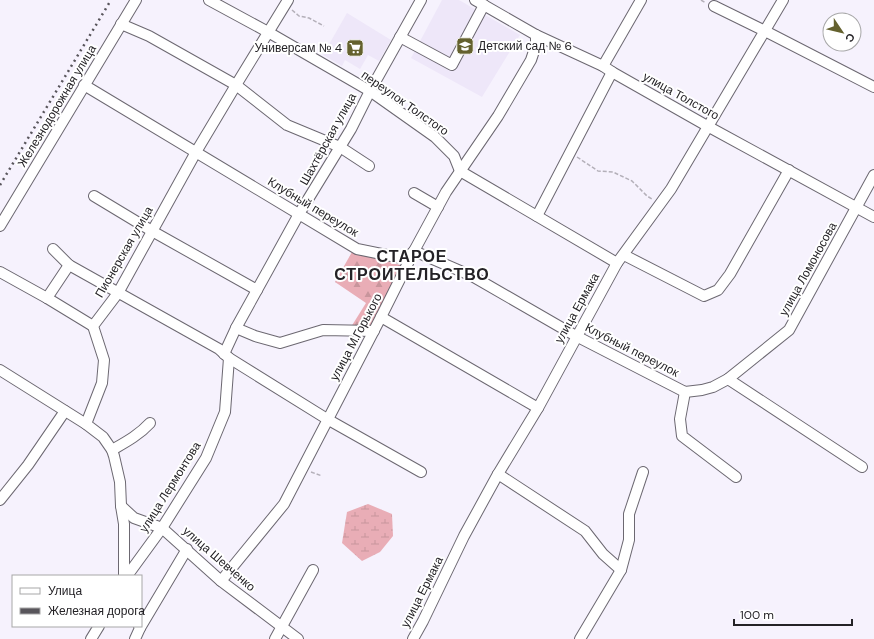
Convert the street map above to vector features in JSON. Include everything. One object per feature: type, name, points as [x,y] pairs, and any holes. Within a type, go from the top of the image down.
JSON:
[{"type":"street","name":"Железнодорожная улица","points":[[0,226],[136,0]]},
{"type":"street","name":"переулок Толстого","points":[[209,0],[370,91],[435,137],[454,156],[460,171]]},
{"type":"street","name":"Шахтёрская улица","points":[[227,356],[236,328],[300,214],[351,129],[370,91],[421,0]]},
{"type":"street","points":[[603,66],[641,0]]},
{"type":"street","name":"улица Ермака","points":[[413,639],[424,621],[464,536],[498,474],[538,408],[617,263],[671,189],[783,0]]},
{"type":"street","name":"Пионерская улица","points":[[93,326],[118,293],[196,152],[287,3]]},
{"type":"street","points":[[400,37],[452,65],[479,3]]},
{"type":"street","name":"улица Толстого","points":[[479,3],[536,35],[603,66],[709,127],[874,217]]},
{"type":"street","points":[[714,6],[874,87]]},
{"type":"street","points":[[121,24],[149,36],[236,85],[287,124],[340,147],[369,166]]},
{"type":"street","name":"улица М.Горького","points":[[221,582],[284,504],[438,207],[460,171],[498,116],[531,60],[536,46],[536,35]]},
{"type":"street","points":[[537,216],[612,72]]},
{"type":"street","name":"Клубный переулок","points":[[84,85],[357,249],[406,258],[414,251],[472,276],[576,336],[685,392]]},
{"type":"street","points":[[624,254],[704,296],[718,290],[730,274],[789,170]]},
{"type":"street","points":[[460,171],[617,263]]},
{"type":"street","name":"улица Ломоносова","points":[[685,392],[713,387],[728,379],[788,330],[874,175]]},
{"type":"street","points":[[414,193],[438,207]]},
{"type":"street","points":[[94,196],[257,290]]},
{"type":"street","points":[[53,249],[69,265],[219,349],[227,356],[327,419],[421,472]]},
{"type":"street","points":[[47,298],[69,265]]},
{"type":"street","points":[[0,272],[93,326],[104,360],[102,382],[86,424]]},
{"type":"street","points":[[381,317],[538,408]]},
{"type":"street","points":[[236,328],[255,336],[280,343],[323,330],[374,331]]},
{"type":"street","name":"улица Лермонтова","points":[[127,575],[162,528],[206,458],[225,412],[227,356]]},
{"type":"street","points":[[0,370],[86,424],[103,437],[112,450],[120,482],[121,506],[124,524],[126,575]]},
{"type":"street","points":[[728,379],[862,467]]},
{"type":"street","points":[[685,392],[680,419],[682,436],[736,477]]},
{"type":"street","points":[[0,500],[28,465],[65,411]]},
{"type":"street","points":[[112,450],[132,438],[150,423]]},
{"type":"street","points":[[580,639],[621,570],[629,540],[629,514],[643,472]]},
{"type":"street","points":[[498,474],[585,531],[603,554],[621,570]]},
{"type":"street","name":"улица Шевченко","points":[[121,506],[134,518],[162,528],[221,582],[298,639]]},
{"type":"street","points":[[142,624],[187,550]]},
{"type":"street","points":[[275,639],[313,570]]},
{"type":"street","points":[[91,639],[98,627]]},
{"type":"street","points":[[135,639],[140,627]]},
{"type":"path","points":[[287,3],[299,16],[309,18],[324,26]]},
{"type":"path","points":[[570,153],[598,171],[613,172],[632,181],[647,196],[661,203]]},
{"type":"path","points":[[302,468],[322,476]]},
{"type":"shaded area","name":"Детский сад № 6","points":[[442,0],[459,0],[520,35],[482,97],[411,58]]},
{"type":"shaded area","points":[[347,13],[391,40],[379,61],[368,55],[360,69],[345,60],[342,66],[323,55]]},
{"type":"green space","points":[[352,252],[404,266],[372,326],[351,327],[366,303],[335,282]]},
{"type":"green space","points":[[368,504],[392,514],[393,536],[380,552],[362,561],[342,543],[347,512]]},
{"type":"railway","points":[[0,185],[111,0]]},
{"type":"place","name":"Детский сад № 6","points":[[465,46]]},
{"type":"place","name":"Универсам № 4","points":[[355,48]]},
{"type":"district","name":"СТАРОЕ СТРОИТЕЛЬСТВО","points":[[412,265]]}]
